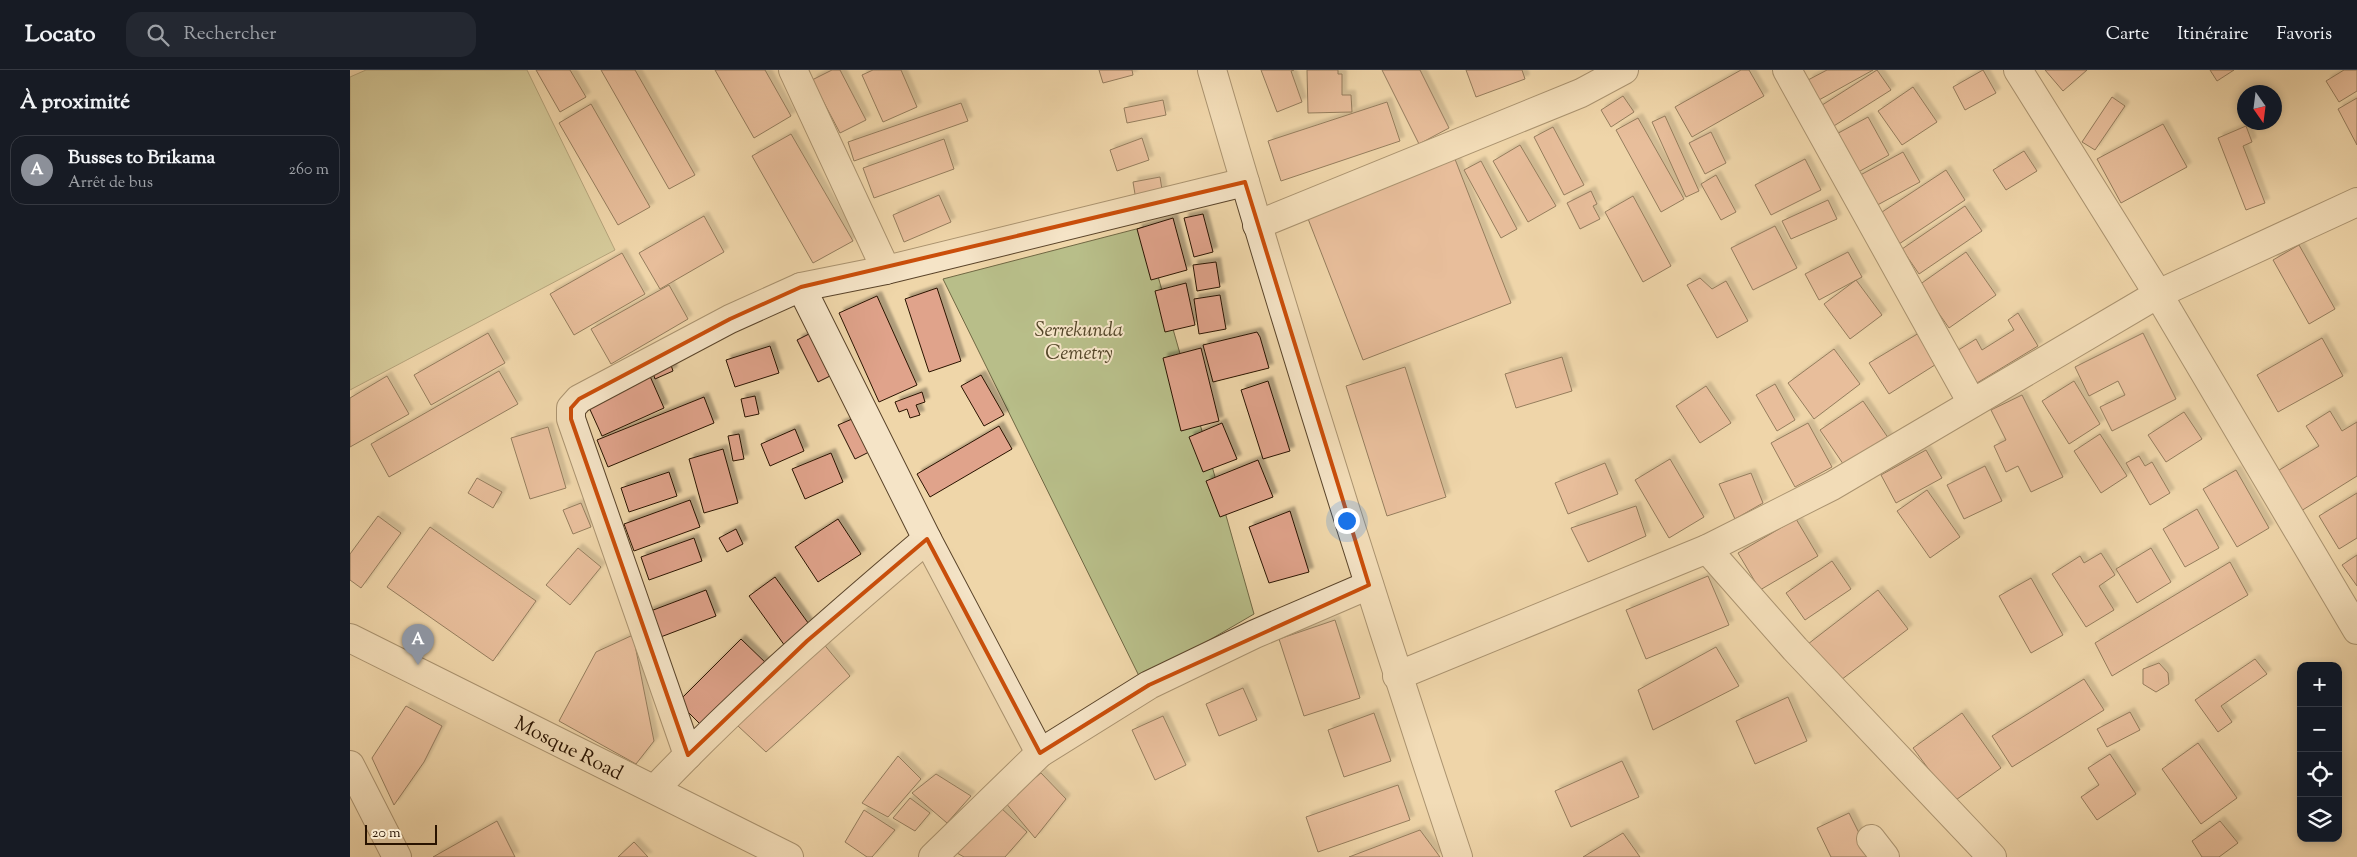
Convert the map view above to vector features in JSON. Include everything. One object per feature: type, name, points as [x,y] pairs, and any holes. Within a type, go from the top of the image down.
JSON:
[{"type":"street","points":[[1212,70],[1257,224],[1397,676],[1458,857]]},
{"type":"street","points":[[1257,224],[1581,93],[1624,70]]},
{"type":"street","points":[[1787,70],[1972,403]]},
{"type":"street","points":[[2018,70],[2158,294],[2357,630]]},
{"type":"street","points":[[796,71],[886,270]]},
{"type":"street","points":[[688,755],[571,419],[571,408],[579,399],[730,319],[801,287],[886,270],[1245,182]]},
{"type":"street","points":[[1397,676],[1706,549],[1832,486],[2158,294],[2357,202]]},
{"type":"street","points":[[801,287],[927,539],[1040,753]]},
{"type":"street","points":[[655,789],[807,641],[927,539]]},
{"type":"street","points":[[1706,549],[1795,649],[1992,857]]},
{"type":"street","points":[[933,857],[1040,753],[1149,685],[1255,634],[1369,585]]},
{"type":"street","name":"Mosque Road","points":[[350,638],[655,789],[778,854]]},
{"type":"street","points":[[350,765],[358,798],[397,857]]},
{"type":"highlighted area","points":[[1245,182],[1369,585],[1149,685],[1040,753],[927,539],[807,641],[688,755],[571,419],[571,408],[579,399],[730,319],[801,287]]},
{"type":"green space","points":[[366,70],[527,70],[615,250],[350,390],[350,77]]},
{"type":"green space","name":"Serrekunda Cemetry","points":[[1144,227],[1254,614],[1141,680],[943,279]]},
{"type":"building","points":[[536,70],[570,70],[586,97],[560,112]]},
{"type":"building","points":[[601,70],[635,70],[695,175],[669,189]]},
{"type":"building","points":[[715,70],[765,70],[791,116],[754,138]]},
{"type":"building","points":[[832,70],[840,70],[866,120],[840,133],[812,80]]},
{"type":"building","points":[[873,70],[901,70],[917,107],[883,122],[862,75]]},
{"type":"building","points":[[1099,70],[1132,70],[1133,75],[1103,83]]},
{"type":"building","points":[[1261,70],[1294,70],[1291,71],[1302,102],[1277,112]]},
{"type":"building","points":[[1307,70],[1338,70],[1338,74],[1342,74],[1342,95],[1351,95],[1352,112],[1308,113]]},
{"type":"building","points":[[1382,70],[1420,70],[1449,128],[1419,144]]},
{"type":"building","points":[[1466,70],[1522,70],[1525,79],[1476,97]]},
{"type":"building","points":[[1741,70],[1749,70],[1764,96],[1692,137],[1675,107]]},
{"type":"building","points":[[1827,70],[1873,70],[1819,100],[1808,80]]},
{"type":"building","points":[[1877,70],[1891,90],[1829,129],[1816,109]]},
{"type":"building","points":[[1983,70],[1996,93],[1965,110],[1953,87]]},
{"type":"building","points":[[2045,70],[2087,70],[2063,91]]},
{"type":"building","points":[[2210,70],[2234,70],[2217,81]]},
{"type":"building","points":[[2344,70],[2357,70],[2357,91],[2339,102],[2326,81]]},
{"type":"building","points":[[1913,87],[1937,122],[1902,145],[1878,111]]},
{"type":"building","points":[[1623,96],[1634,112],[1611,127],[1601,110]]},
{"type":"building","points":[[2112,97],[2125,106],[2095,150],[2082,142]]},
{"type":"building","points":[[2357,98],[2357,145],[2338,109]]},
{"type":"building","points":[[1163,100],[1166,115],[1127,123],[1124,108]]},
{"type":"building","points":[[1387,102],[1400,141],[1281,181],[1268,141]]},
{"type":"building","points":[[961,103],[968,121],[854,161],[848,142]]},
{"type":"building","points":[[591,104],[650,207],[618,225],[559,123]]},
{"type":"building","points":[[1665,116],[1699,191],[1686,197],[1652,122]]},
{"type":"building","points":[[1868,117],[1889,155],[1853,175],[1831,137]]},
{"type":"building","points":[[1638,118],[1684,199],[1661,212],[1616,130]]},
{"type":"building","points":[[2163,124],[2187,167],[2121,203],[2097,159]]},
{"type":"building","points":[[1553,127],[1584,185],[1564,195],[1534,137]]},
{"type":"building","points":[[2237,130],[2248,130],[2252,142],[2243,146],[2265,203],[2246,210],[2218,138]]},
{"type":"building","points":[[1711,132],[1726,163],[1705,174],[1689,143]]},
{"type":"building","points":[[791,134],[853,241],[813,263],[752,156]]},
{"type":"building","points":[[1142,138],[1149,160],[1117,171],[1110,150]]},
{"type":"building","points":[[944,139],[954,169],[874,198],[863,168]]},
{"type":"building","points":[[1520,145],[1556,206],[1528,222],[1493,161]]},
{"type":"building","points":[[2024,151],[2037,171],[2006,190],[1993,170]]},
{"type":"building","points":[[1903,152],[1920,182],[1870,209],[1853,179]]},
{"type":"building","points":[[1453,154],[1511,303],[1363,360],[1305,211]]},
{"type":"building","points":[[1805,159],[1821,190],[1771,215],[1755,185]]},
{"type":"building","points":[[1481,161],[1517,229],[1501,238],[1464,170]]},
{"type":"building","points":[[1946,170],[1965,200],[1899,244],[1879,214]]},
{"type":"building","points":[[1716,175],[1736,212],[1721,220],[1701,184]]},
{"type":"building","points":[[1160,177],[1163,196],[1136,200],[1133,182]]},
{"type":"building","points":[[1591,191],[1597,204],[1593,206],[1600,219],[1580,229],[1567,203]]},
{"type":"building","points":[[939,195],[951,222],[904,242],[893,215]]},
{"type":"building","points":[[1633,196],[1671,266],[1643,282],[1605,212]]},
{"type":"building","points":[[1828,200],[1837,219],[1791,239],[1782,221]]},
{"type":"building","points":[[1965,206],[1982,231],[1919,274],[1902,249]]},
{"type":"building","points":[[1203,214],[1213,252],[1194,257],[1184,218]]},
{"type":"building","points":[[704,216],[724,252],[660,289],[639,253]]},
{"type":"building","points":[[1173,218],[1187,270],[1151,280],[1137,229]]},
{"type":"building","points":[[1775,226],[1797,268],[1753,290],[1731,248]]},
{"type":"building","points":[[2299,245],[2335,309],[2309,324],[2273,260]]},
{"type":"building","points":[[1848,252],[1862,277],[1819,300],[1805,274]]},
{"type":"building","points":[[1966,252],[1996,295],[1949,328],[1919,285]]},
{"type":"building","points":[[622,253],[645,294],[574,335],[550,294]]},
{"type":"building","points":[[1216,262],[1220,287],[1197,291],[1193,265]]},
{"type":"building","points":[[1700,278],[1712,289],[1726,281],[1748,321],[1717,338],[1687,285]]},
{"type":"building","points":[[1856,280],[1882,315],[1850,339],[1824,304]]},
{"type":"building","points":[[1186,283],[1195,325],[1165,332],[1155,291]]},
{"type":"building","points":[[669,285],[688,319],[611,364],[591,329]]},
{"type":"building","points":[[937,288],[961,361],[929,372],[905,299]]},
{"type":"building","points":[[1220,295],[1226,329],[1199,334],[1194,299]]},
{"type":"building","points":[[877,296],[917,385],[879,402],[839,313]]},
{"type":"building","points":[[2018,313],[2038,346],[1972,386],[1952,354],[1976,339],[1982,350],[2014,330],[2008,320]]},
{"type":"building","points":[[1257,332],[1269,368],[1213,382],[1203,345]]},
{"type":"building","points":[[488,333],[505,363],[431,405],[414,375]]},
{"type":"building","points":[[811,333],[832,375],[818,382],[797,340]]},
{"type":"building","points":[[1919,333],[1938,363],[1889,394],[1869,363]]},
{"type":"building","points":[[2143,333],[2176,399],[2112,431],[2100,407],[2125,395],[2118,381],[2089,396],[2075,367]]},
{"type":"building","points":[[2322,338],[2343,376],[2278,412],[2257,375]]},
{"type":"building","points":[[770,346],[779,373],[735,387],[726,360]]},
{"type":"building","points":[[1201,348],[1219,421],[1181,431],[1163,358]]},
{"type":"building","points":[[1834,349],[1860,384],[1814,419],[1788,383]]},
{"type":"building","points":[[1562,357],[1572,391],[1516,408],[1505,374]]},
{"type":"building","points":[[670,362],[673,371],[655,379],[652,370]]},
{"type":"building","points":[[1405,367],[1446,497],[1387,516],[1346,386]]},
{"type":"building","points":[[499,371],[518,404],[389,477],[371,444]]},
{"type":"building","points":[[649,374],[664,408],[602,436],[587,403]]},
{"type":"building","points":[[981,375],[1004,415],[984,426],[961,386]]},
{"type":"building","points":[[387,376],[409,414],[350,447],[350,398]]},
{"type":"building","points":[[1268,381],[1290,451],[1263,459],[1241,390]]},
{"type":"building","points":[[2074,381],[2100,424],[2069,444],[2042,401]]},
{"type":"building","points":[[1775,384],[1795,420],[1777,431],[1756,395]]},
{"type":"building","points":[[1706,386],[1731,423],[1700,443],[1676,406]]},
{"type":"building","points":[[922,392],[925,402],[916,405],[920,415],[910,418],[907,409],[899,412],[895,402]]},
{"type":"building","points":[[2022,395],[2063,477],[2031,492],[2018,466],[2006,472],[1994,446],[2006,440],[1991,410]]},
{"type":"building","points":[[755,396],[759,414],[745,417],[741,399]]},
{"type":"building","points":[[704,397],[714,423],[608,467],[597,440]]},
{"type":"building","points":[[1863,401],[1893,445],[1850,474],[1820,430]]},
{"type":"building","points":[[2330,411],[2342,431],[2357,422],[2357,476],[2301,511],[2276,472],[2319,446],[2306,426]]},
{"type":"building","points":[[2184,412],[2202,439],[2166,462],[2148,435]]},
{"type":"building","points":[[852,419],[869,452],[855,459],[838,425]]},
{"type":"building","points":[[1222,423],[1237,459],[1203,472],[1189,437]]},
{"type":"building","points":[[1808,423],[1832,467],[1795,487],[1771,443]]},
{"type":"building","points":[[999,426],[1012,449],[930,497],[917,474]]},
{"type":"building","points":[[548,427],[566,488],[530,499],[511,438]]},
{"type":"building","points":[[795,429],[804,451],[770,466],[761,444]]},
{"type":"building","points":[[739,434],[744,459],[733,461],[728,436]]},
{"type":"building","points":[[2100,434],[2127,476],[2101,493],[2074,451]]},
{"type":"building","points":[[723,449],[738,503],[704,513],[689,459]]},
{"type":"building","points":[[1926,450],[1942,478],[1896,503],[1881,475]]},
{"type":"building","points":[[831,453],[843,482],[805,499],[792,469]]},
{"type":"building","points":[[2139,456],[2145,466],[2152,462],[2170,493],[2150,505],[2126,463]]},
{"type":"building","points":[[1670,459],[1704,517],[1669,538],[1635,480]]},
{"type":"building","points":[[1258,460],[1273,497],[1220,517],[1206,481]]},
{"type":"building","points":[[1605,463],[1618,494],[1568,514],[1555,483]]},
{"type":"building","points":[[1985,466],[2002,501],[1964,519],[1947,485]]},
{"type":"building","points":[[2236,470],[2269,528],[2237,547],[2203,489]]},
{"type":"building","points":[[669,472],[677,496],[629,512],[621,488]]},
{"type":"building","points":[[1751,473],[1763,503],[1735,519],[1719,484]]},
{"type":"building","points":[[477,478],[502,492],[493,508],[468,493]]},
{"type":"building","points":[[1927,490],[1960,537],[1930,558],[1897,511]]},
{"type":"building","points":[[2357,493],[2357,538],[2339,549],[2319,516]]},
{"type":"building","points":[[690,500],[700,527],[634,551],[624,524]]},
{"type":"building","points":[[581,503],[591,527],[573,534],[563,510]]},
{"type":"building","points":[[1636,506],[1646,536],[1588,562],[1571,528]]},
{"type":"building","points":[[2197,509],[2219,548],[2185,567],[2163,529]]},
{"type":"building","points":[[1290,511],[1309,572],[1269,583],[1249,527]]},
{"type":"building","points":[[378,516],[401,533],[361,588],[350,580],[350,554]]},
{"type":"building","points":[[838,519],[861,554],[818,582],[795,547]]},
{"type":"building","points":[[1796,519],[1818,556],[1760,590],[1738,553]]},
{"type":"building","points":[[430,527],[536,601],[493,661],[387,587]]},
{"type":"building","points":[[736,529],[743,544],[727,552],[719,538]]},
{"type":"building","points":[[694,538],[702,561],[649,580],[641,557]]},
{"type":"building","points":[[578,548],[601,567],[570,605],[546,585]]},
{"type":"building","points":[[2151,548],[2171,582],[2137,603],[2116,569]]},
{"type":"building","points":[[2101,553],[2115,575],[2099,586],[2114,610],[2086,627],[2052,574],[2080,556],[2084,563]]},
{"type":"building","points":[[2357,555],[2357,586],[2342,565]]},
{"type":"building","points":[[1832,561],[1851,589],[1805,620],[1786,593]]},
{"type":"building","points":[[2230,562],[2248,595],[2112,676],[2095,643]]},
{"type":"building","points":[[1708,576],[1729,625],[1646,659],[1626,610]]},
{"type":"building","points":[[775,577],[811,627],[785,646],[749,596]]},
{"type":"building","points":[[2031,578],[2063,635],[2031,653],[1999,596]]},
{"type":"building","points":[[706,590],[716,616],[658,638],[648,612]]},
{"type":"building","points":[[1878,590],[1908,629],[1837,683],[1808,644]]},
{"type":"building","points":[[1335,620],[1360,698],[1304,716],[1279,639]]},
{"type":"building","points":[[633,635],[654,741],[636,764],[559,721],[596,652]]},
{"type":"building","points":[[741,639],[769,666],[706,730],[678,702]]},
{"type":"building","points":[[822,642],[850,676],[766,752],[738,726]]},
{"type":"building","points":[[1716,647],[1739,686],[1653,730],[1638,690]]},
{"type":"building","points":[[2255,659],[2267,674],[2221,706],[2232,722],[2218,732],[2195,700]]},
{"type":"building","points":[[2159,663],[2168,673],[2169,684],[2156,692],[2143,684],[2143,669]]},
{"type":"building","points":[[2084,679],[2104,710],[2012,767],[1992,736]]},
{"type":"building","points":[[1243,688],[1257,720],[1219,736],[1206,704]]},
{"type":"building","points":[[1788,697],[1807,741],[1755,764],[1736,721]]},
{"type":"building","points":[[406,706],[442,726],[424,762],[394,805],[372,758]]},
{"type":"building","points":[[2130,712],[2140,730],[2107,747],[2097,729]]},
{"type":"building","points":[[1374,713],[1391,761],[1344,777],[1328,730]]},
{"type":"building","points":[[1962,713],[2001,768],[1953,802],[1913,748]]},
{"type":"building","points":[[1163,716],[1186,765],[1155,780],[1132,730]]},
{"type":"building","points":[[2198,743],[2237,798],[2201,824],[2162,769]]},
{"type":"building","points":[[2110,754],[2136,794],[2097,820],[2081,797],[2099,785],[2088,768]]},
{"type":"building","points":[[898,756],[921,779],[888,817],[862,803]]},
{"type":"building","points":[[1622,761],[1639,797],[1571,827],[1555,791]]},
{"type":"building","points":[[1041,773],[1066,799],[1035,838],[1005,802]]},
{"type":"building","points":[[936,774],[971,796],[947,823],[912,793]]},
{"type":"building","points":[[1398,785],[1410,820],[1318,852],[1306,817]]},
{"type":"building","points":[[910,798],[930,813],[915,831],[893,818]]},
{"type":"building","points":[[1001,808],[1027,832],[1005,857],[964,857],[957,853]]},
{"type":"building","points":[[864,810],[895,830],[872,857],[867,857],[845,842]]},
{"type":"building","points":[[1849,813],[1871,857],[1831,857],[1817,828]]},
{"type":"building","points":[[497,821],[515,857],[433,857]]},
{"type":"building","points":[[2220,821],[2238,843],[2219,857],[2202,857],[2192,841]]},
{"type":"building","points":[[1420,830],[1440,857],[1349,857]]},
{"type":"building","points":[[1623,833],[1640,857],[1583,857]]},
{"type":"building","points":[[634,842],[648,857],[618,857]]},
{"type":"place","name":"Busses to Brikama","points":[[418,665]]}]
